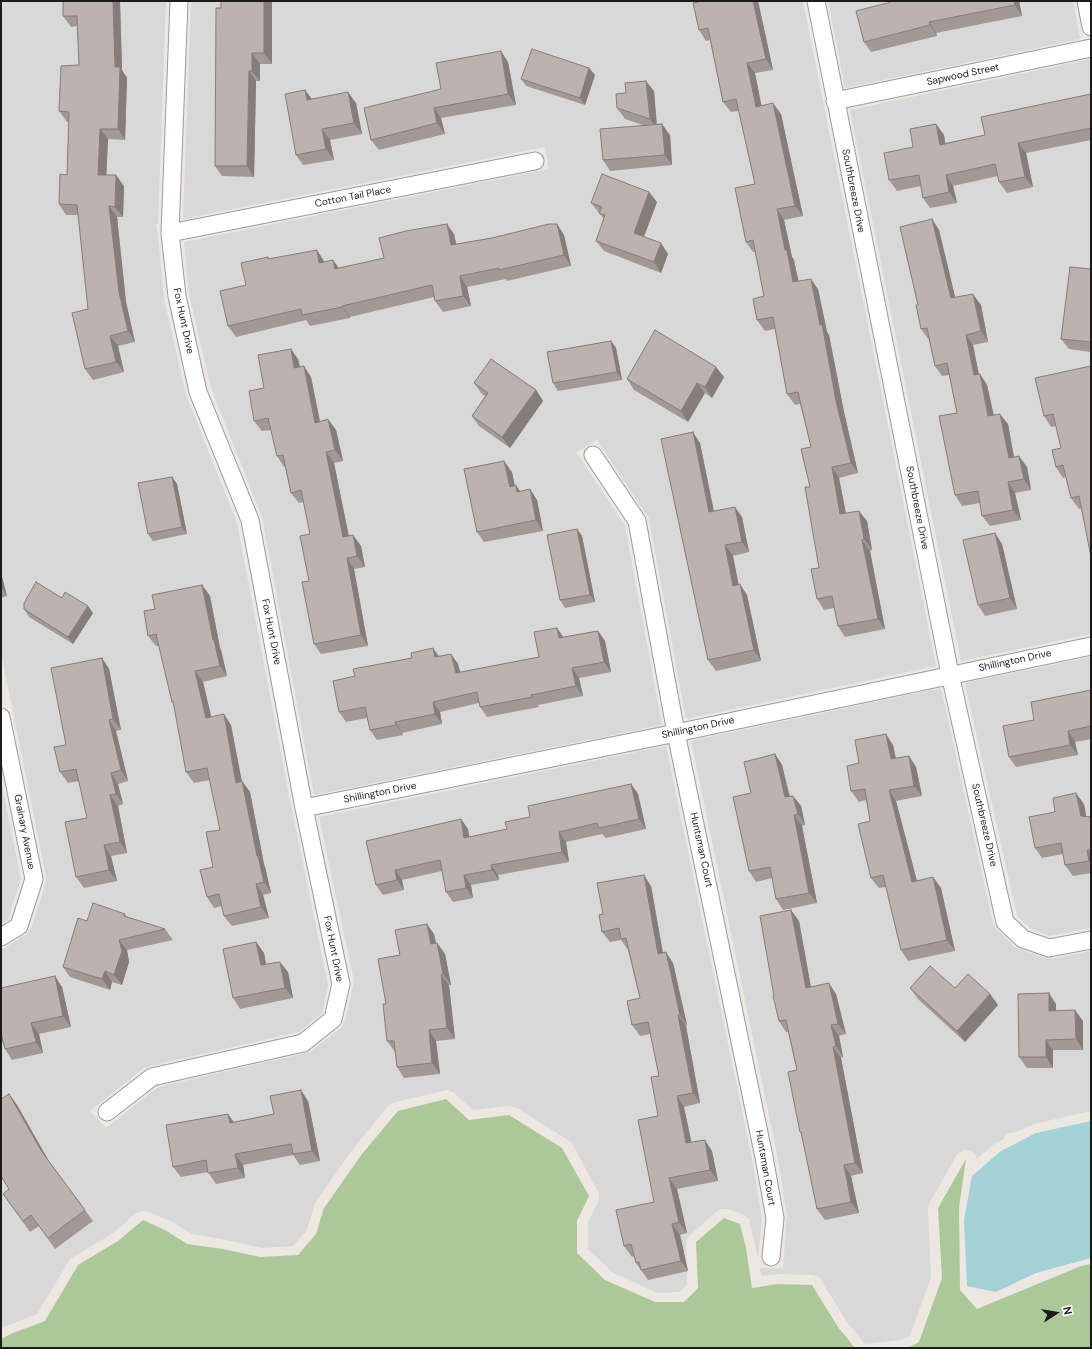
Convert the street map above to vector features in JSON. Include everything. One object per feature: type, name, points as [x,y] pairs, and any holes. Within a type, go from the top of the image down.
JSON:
[{"type":"street","name":"Fox Hunt Drive","points":[[107,1112],[152,1077],[303,1042],[333,1019],[341,984],[304,808],[250,520],[198,392],[177,296],[170,233],[179,1]]},
{"type":"street","name":"Southbreeze Drive","points":[[816,1],[950,674],[1005,922],[1023,939],[1049,948],[1091,940]]},
{"type":"street","points":[[1086,1],[1091,27]]},
{"type":"street","name":"Sapwood Street","points":[[835,101],[1091,48]]},
{"type":"street","name":"Cotton Tail Place","points":[[170,233],[535,160]]},
{"type":"street","name":"Huntsman Court","points":[[593,455],[637,521],[676,733],[764,1156],[774,1218],[771,1257]]},
{"type":"street","name":"Shillington Drive","points":[[304,808],[676,733],[950,674],[1091,646]]},
{"type":"street","name":"Grainary Avenue","points":[[1,717],[34,879],[19,926],[1,937]]},
{"type":"shaded area","points":[[1,1],[166,1],[158,224],[156,224],[164,299],[186,395],[237,523],[290,800],[328,985],[322,1014],[298,1032],[144,1068],[90,1111],[106,1128],[158,1087],[306,1053],[311,1051],[341,1028],[345,1021],[354,981],[319,817],[666,746],[752,1159],[762,1219],[758,1259],[749,1219],[744,1215],[728,1209],[722,1209],[716,1212],[689,1236],[686,1241],[687,1285],[680,1292],[657,1293],[612,1272],[588,1249],[588,1223],[599,1200],[599,1194],[572,1143],[515,1107],[507,1106],[473,1110],[454,1093],[447,1090],[389,1105],[353,1149],[315,1203],[307,1230],[293,1246],[262,1248],[192,1234],[170,1221],[142,1211],[136,1213],[112,1234],[70,1259],[37,1314],[1,1328],[1,950],[25,935],[31,929],[46,882],[46,876],[3,662],[1,662]]},
{"type":"shaded area","points":[[191,1],[803,1],[936,666],[686,719],[649,519],[597,440],[576,452],[625,526],[662,725],[314,795],[262,517],[211,388],[189,294],[184,242],[549,169],[545,147],[183,219]]},
{"type":"shaded area","points":[[828,1],[1073,1],[1080,39],[845,88]]},
{"type":"shaded area","points":[[1091,59],[1091,634],[961,661],[850,110]]},
{"type":"shaded area","points":[[1091,657],[1091,928],[1050,936],[1031,929],[1017,916],[965,683]]},
{"type":"shaded area","points":[[941,688],[993,924],[1014,947],[1044,958],[1051,959],[1091,951],[1091,1111],[1034,1124],[1016,1132],[1005,1134],[1004,1139],[994,1144],[977,1159],[975,1154],[971,1151],[964,1150],[958,1153],[929,1204],[931,1277],[910,1336],[901,1340],[865,1344],[847,1322],[819,1277],[813,1275],[779,1274],[761,1276],[760,1268],[783,1268],[787,1216],[777,1154],[691,741]]},
{"type":"shaded area","points":[[1,781],[21,879],[8,919],[1,924]]},
{"type":"green space","points":[[446,1099],[469,1120],[509,1115],[562,1148],[589,1196],[577,1221],[577,1253],[605,1280],[655,1302],[684,1302],[698,1288],[696,1242],[724,1218],[740,1224],[746,1248],[752,1288],[778,1284],[812,1285],[838,1327],[855,1348],[1,1348],[1,1339],[45,1321],[78,1265],[118,1241],[143,1220],[165,1230],[187,1244],[223,1249],[260,1257],[298,1255],[316,1234],[324,1208],[362,1154],[398,1111]]},
{"type":"green space","points":[[966,1159],[959,1207],[960,1290],[977,1309],[1081,1266],[1091,1264],[1091,1348],[907,1348],[919,1342],[942,1278],[938,1208]]},
{"type":"water","points":[[1091,1121],[1091,1258],[1036,1273],[996,1292],[967,1286],[964,1220],[972,1176],[1001,1151],[1036,1133]]},
{"type":"building","points":[[63,1],[113,1],[115,67],[120,67],[118,129],[100,129],[98,175],[116,175],[115,207],[109,206],[119,292],[128,331],[110,336],[116,362],[85,369],[72,313],[88,309],[77,205],[59,204],[60,174],[67,175],[69,112],[59,111],[61,66],[79,65],[77,16],[63,16]]},
{"type":"building","points":[[221,1],[264,1],[264,53],[252,53],[252,71],[249,71],[247,166],[215,166],[216,8],[221,8]]},
{"type":"building","points":[[699,1],[753,1],[766,59],[747,63],[756,107],[773,103],[795,206],[777,209],[785,250],[787,250],[793,282],[811,279],[820,325],[822,324],[836,401],[851,463],[832,467],[840,514],[859,511],[864,539],[862,540],[878,619],[838,626],[832,596],[817,599],[811,569],[819,568],[805,487],[810,487],[801,449],[811,447],[798,392],[787,394],[773,317],[757,320],[753,299],[764,296],[753,240],[746,242],[735,188],[755,184],[736,99],[723,102],[708,28],[699,30],[693,3]]},
{"type":"building","points":[[891,1],[1014,1],[1015,5],[929,22],[930,25],[864,42],[856,11]]},
{"type":"building","points":[[532,49],[589,68],[580,98],[521,79]]},
{"type":"building","points":[[501,51],[508,94],[434,108],[437,123],[371,140],[364,108],[441,89],[436,63]]},
{"type":"building","points":[[646,81],[650,119],[617,108],[616,94],[626,93],[625,83]]},
{"type":"building","points":[[305,90],[307,100],[348,92],[354,123],[322,129],[326,149],[296,155],[285,94]]},
{"type":"building","points":[[1091,94],[1091,128],[1018,143],[1025,177],[999,182],[995,164],[946,175],[949,192],[923,198],[919,175],[889,180],[884,153],[913,147],[910,129],[936,124],[940,145],[985,135],[981,117]]},
{"type":"building","points":[[662,124],[665,155],[603,160],[600,129]]},
{"type":"building","points":[[602,174],[649,192],[634,233],[661,243],[654,262],[596,241],[605,215],[599,213],[602,207],[591,203]]},
{"type":"building","points":[[932,219],[951,298],[973,294],[981,331],[966,335],[974,375],[980,374],[988,416],[1000,414],[1009,458],[1019,456],[1024,479],[1008,482],[1013,510],[982,516],[978,491],[955,495],[939,416],[957,413],[947,363],[935,366],[927,328],[921,329],[916,305],[918,305],[900,227]]},
{"type":"building","points":[[447,224],[451,245],[492,238],[549,224],[557,224],[564,255],[499,270],[499,268],[460,276],[463,296],[435,301],[432,285],[342,307],[302,315],[301,309],[228,326],[220,291],[246,285],[241,263],[268,257],[268,259],[317,250],[319,263],[333,260],[335,269],[384,258],[379,238],[406,231]]},
{"type":"building","points":[[1070,267],[1091,269],[1091,342],[1061,339]]},
{"type":"building","points":[[655,330],[716,367],[705,387],[697,383],[681,411],[627,379]]},
{"type":"building","points":[[611,341],[617,372],[553,383],[547,352]]},
{"type":"building","points":[[291,349],[294,368],[304,366],[315,423],[328,419],[335,450],[326,452],[343,537],[353,535],[357,556],[347,558],[361,635],[314,644],[302,582],[309,581],[300,536],[310,534],[301,490],[291,493],[283,455],[277,456],[268,418],[254,421],[249,391],[264,388],[258,355]]},
{"type":"building","points":[[491,359],[536,390],[502,437],[472,416],[488,393],[474,383]]},
{"type":"building","points":[[1091,366],[1091,557],[1079,496],[1071,498],[1063,465],[1056,467],[1052,450],[1061,448],[1053,414],[1044,416],[1035,378]]},
{"type":"building","points":[[693,432],[709,512],[735,507],[742,542],[725,545],[733,586],[740,584],[754,650],[708,660],[661,439]]},
{"type":"building","points":[[504,461],[510,487],[516,485],[517,492],[530,489],[536,520],[477,532],[464,469]]},
{"type":"building","points":[[172,477],[182,527],[148,534],[138,483]]},
{"type":"building","points":[[577,529],[590,595],[560,600],[547,535]]},
{"type":"building","points":[[995,533],[1010,598],[978,605],[963,540]]},
{"type":"building","points":[[36,582],[62,598],[65,592],[88,606],[68,637],[24,609],[24,603]]},
{"type":"building","points":[[202,585],[220,666],[195,671],[206,718],[224,714],[236,783],[242,781],[257,856],[264,882],[256,884],[261,907],[224,916],[219,894],[207,897],[200,870],[213,867],[206,832],[220,830],[207,768],[186,772],[173,701],[172,702],[156,634],[148,636],[144,611],[155,609],[152,595]]},
{"type":"building","points":[[557,628],[559,638],[598,631],[604,662],[572,668],[576,686],[531,695],[532,697],[480,707],[477,692],[433,702],[435,714],[395,722],[396,725],[370,730],[365,707],[339,712],[333,681],[355,676],[353,669],[412,658],[411,653],[433,648],[435,657],[451,654],[456,673],[539,657],[534,632]]},
{"type":"building","points":[[102,658],[113,719],[109,720],[121,770],[111,773],[116,794],[110,795],[120,842],[104,845],[109,870],[76,877],[65,822],[87,818],[76,769],[60,772],[54,747],[66,745],[51,668]]},
{"type":"building","points":[[1091,690],[1091,726],[1068,731],[1070,745],[1009,757],[1003,726],[1034,720],[1031,702]]},
{"type":"building","points":[[886,734],[891,759],[909,756],[914,786],[889,790],[912,882],[933,877],[947,940],[901,950],[883,875],[871,878],[858,824],[870,821],[865,789],[851,791],[847,766],[859,763],[855,740]]},
{"type":"building","points":[[775,754],[785,797],[793,796],[798,814],[794,815],[809,893],[776,899],[770,867],[749,871],[733,797],[751,793],[744,762]]},
{"type":"building","points":[[631,784],[639,819],[599,828],[597,823],[559,832],[562,852],[491,865],[492,870],[464,875],[466,888],[446,892],[440,860],[395,870],[397,880],[376,885],[366,841],[461,819],[464,838],[507,829],[505,822],[530,817],[528,806]]},
{"type":"building","points":[[1076,793],[1081,816],[1091,817],[1091,850],[1087,850],[1089,861],[1065,865],[1061,843],[1035,848],[1029,817],[1055,812],[1053,798]]},
{"type":"building","points":[[644,875],[658,954],[666,952],[680,1015],[678,1015],[693,1093],[677,1096],[686,1143],[705,1140],[710,1170],[669,1178],[679,1222],[672,1224],[681,1261],[641,1270],[639,1262],[636,1263],[631,1244],[624,1246],[616,1210],[654,1202],[638,1120],[658,1116],[651,1077],[659,1076],[648,1022],[632,1025],[627,1001],[640,998],[626,938],[621,939],[619,928],[602,932],[599,915],[603,914],[597,883]]},
{"type":"building","points":[[93,903],[125,914],[124,916],[165,929],[119,940],[122,951],[114,975],[105,971],[102,979],[63,967],[78,918],[87,921]]},
{"type":"building","points":[[791,910],[806,988],[829,983],[838,1024],[831,1025],[836,1046],[833,1047],[855,1163],[844,1165],[851,1202],[817,1209],[788,1072],[797,1070],[786,1020],[779,1021],[773,996],[760,916]]},
{"type":"building","points":[[427,924],[431,944],[437,943],[443,974],[441,975],[447,1028],[429,1030],[432,1063],[397,1067],[394,1041],[387,1041],[383,1004],[386,1004],[378,959],[400,955],[395,930]]},
{"type":"building","points":[[256,942],[261,965],[280,962],[285,988],[233,998],[223,949]]},
{"type":"building","points":[[930,966],[955,988],[968,974],[990,994],[957,1031],[910,988]]},
{"type":"building","points":[[55,976],[63,1016],[31,1023],[36,1042],[5,1049],[1,1033],[1,988]]},
{"type":"building","points":[[1049,993],[1049,1011],[1075,1010],[1076,1039],[1046,1040],[1046,1057],[1019,1057],[1018,994]]},
{"type":"building","points":[[301,1090],[312,1151],[293,1154],[291,1144],[235,1154],[238,1168],[208,1173],[206,1160],[173,1167],[166,1125],[228,1114],[230,1123],[274,1114],[270,1096]]},
{"type":"building","points":[[9,1094],[42,1152],[85,1210],[48,1238],[31,1215],[23,1221],[3,1194],[9,1189],[1,1176],[1,1099]]}]
